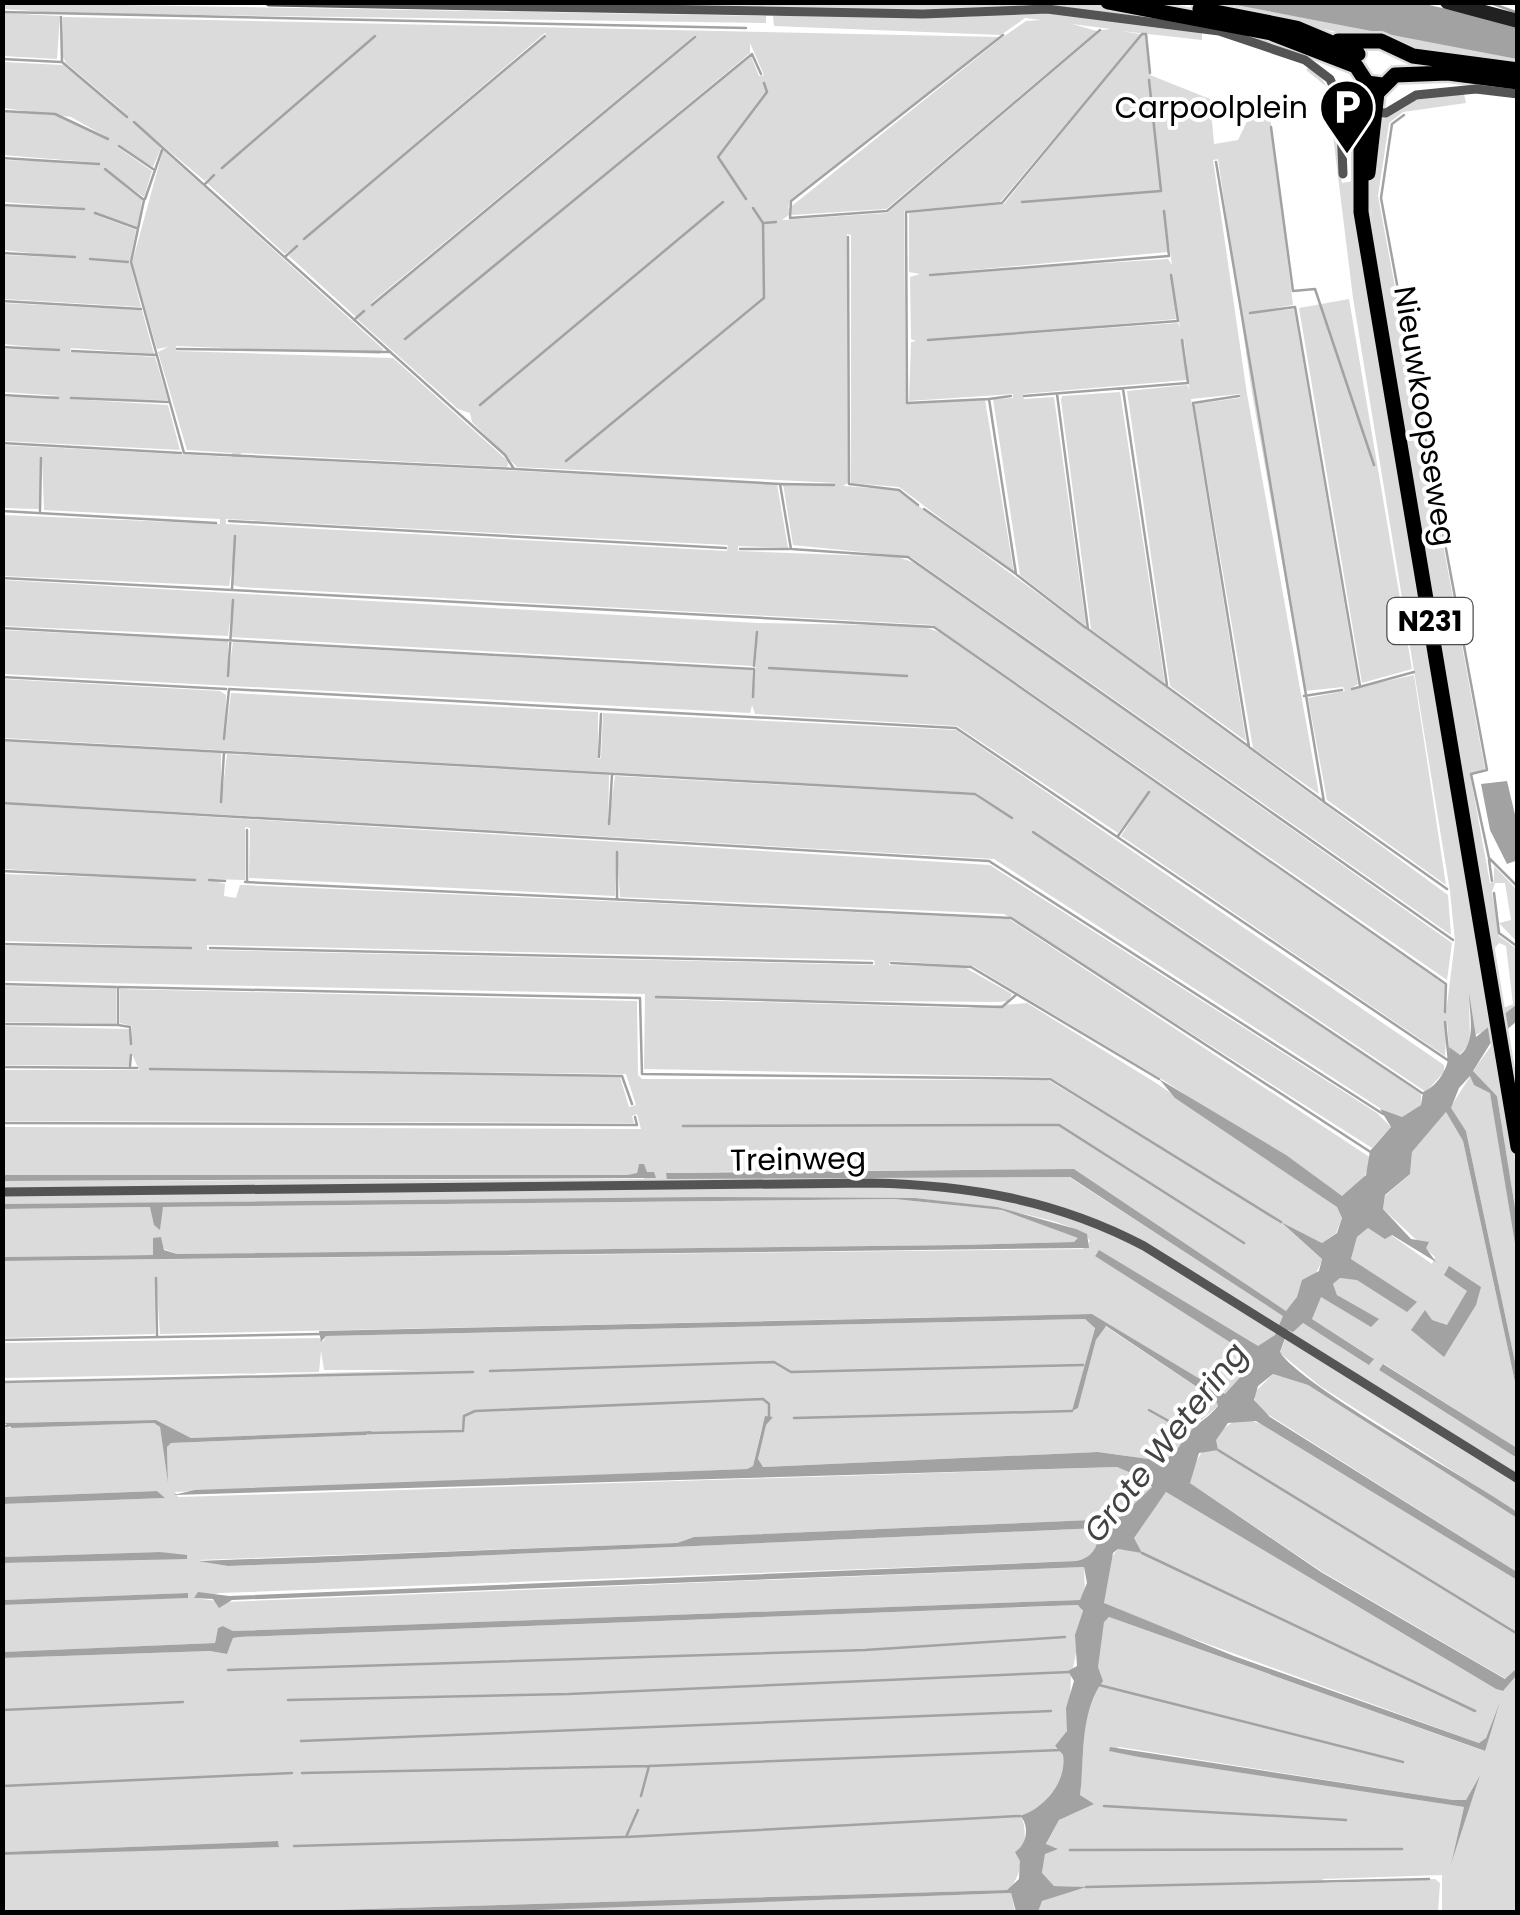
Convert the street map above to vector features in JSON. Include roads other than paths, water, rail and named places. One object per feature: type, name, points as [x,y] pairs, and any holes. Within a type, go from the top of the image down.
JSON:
[{"type":"main road","points":[[1108,2],[1271,32],[1355,63],[1378,48],[1394,60],[1518,82]]},
{"type":"main road","points":[[1147,2],[1262,20],[1350,43],[1381,41],[1429,66],[1518,70]]},
{"type":"main road","points":[[1320,36],[1355,63],[1367,83],[1382,85],[1429,66]]},
{"type":"main road","name":"Nieuwkoopseweg","points":[[1394,60],[1368,113],[1366,227],[1518,1147]]},
{"type":"street","points":[[269,2],[922,14],[1046,10],[1219,31],[1305,60],[1330,80],[1341,110],[1343,174]]},
{"type":"street","points":[[1447,2],[1518,21]]},
{"type":"street","points":[[1341,110],[1386,113],[1421,94],[1476,89],[1518,94]]},
{"type":"street","name":"Treinweg","points":[[2,1192],[870,1183],[959,1187],[1026,1199],[1115,1232],[1291,1336],[1518,1480]]},
{"type":"waterway","points":[[1488,2],[1518,13]]},
{"type":"waterway","points":[[2,12],[746,28]]},
{"type":"waterway","points":[[61,17],[62,62],[127,117]]},
{"type":"waterway","points":[[1003,35],[791,201],[790,218],[887,211],[1100,30]]},
{"type":"waterway","points":[[989,399],[907,403],[906,212],[1002,203],[1142,34],[1146,34],[1150,73]]},
{"type":"waterway","points":[[222,168],[375,36]]},
{"type":"waterway","points":[[304,239],[545,36]]},
{"type":"waterway","points":[[372,305],[695,37]]},
{"type":"waterway","points":[[405,339],[752,54],[761,74]]},
{"type":"waterway","points":[[2,59],[61,62]]},
{"type":"waterway","points":[[1022,202],[1161,191],[1149,80]]},
{"type":"waterway","points":[[746,199],[718,157],[767,92],[764,83]]},
{"type":"waterway","points":[[2,111],[55,114],[108,139]]},
{"type":"waterway","points":[[1404,115],[1392,124],[1381,198],[1487,770],[1471,774],[1489,858],[1518,887]]},
{"type":"waterway","points":[[105,169],[144,200],[131,262],[184,453],[514,469],[505,455],[134,122]]},
{"type":"waterway","points":[[1271,127],[1293,291],[1315,289],[1374,465]]},
{"type":"waterway","points":[[119,146],[153,169]]},
{"type":"waterway","points":[[145,199],[162,150]]},
{"type":"waterway","points":[[2,158],[99,164]]},
{"type":"waterway","points":[[1216,162],[1324,802],[1447,889]]},
{"type":"waterway","points":[[205,184],[214,175]]},
{"type":"waterway","points":[[480,405],[723,202]]},
{"type":"waterway","points":[[2,205],[84,209]]},
{"type":"waterway","points":[[566,461],[764,298],[763,223],[753,208]]},
{"type":"waterway","points":[[930,275],[1169,256],[1164,211]]},
{"type":"waterway","points":[[95,213],[136,228]]},
{"type":"waterway","points":[[764,223],[776,222]]},
{"type":"waterway","points":[[848,237],[849,484],[899,490],[918,505]]},
{"type":"waterway","points":[[286,256],[297,246]]},
{"type":"waterway","points":[[2,253],[75,257]]},
{"type":"waterway","points":[[90,259],[128,262]]},
{"type":"waterway","points":[[928,340],[1178,321],[1171,275]]},
{"type":"waterway","points":[[2,301],[141,309]]},
{"type":"waterway","points":[[1250,313],[1295,307],[1360,686]]},
{"type":"waterway","points":[[354,320],[364,311]]},
{"type":"waterway","points":[[1024,396],[1188,383],[1182,340]]},
{"type":"waterway","points":[[2,347],[59,350]]},
{"type":"waterway","points":[[177,349],[389,352]]},
{"type":"waterway","points":[[72,351],[155,355]]},
{"type":"waterway","points":[[1123,389],[1167,685]]},
{"type":"waterway","points":[[1057,394],[1088,629],[1248,746]]},
{"type":"waterway","points":[[2,395],[58,398]]},
{"type":"waterway","points":[[924,509],[1016,574],[989,399],[1011,396]]},
{"type":"waterway","points":[[1239,396],[1193,403],[1249,747],[1323,801]]},
{"type":"waterway","points":[[71,398],[169,402]]},
{"type":"waterway","points":[[2,443],[181,453]]},
{"type":"waterway","points":[[40,511],[41,458]]},
{"type":"waterway","points":[[515,469],[780,484],[791,549],[908,557],[1453,940]]},
{"type":"waterway","points":[[781,484],[834,485]]},
{"type":"waterway","points":[[2,511],[216,523]]},
{"type":"waterway","points":[[229,521],[726,548]]},
{"type":"waterway","points":[[232,589],[235,536]]},
{"type":"waterway","points":[[740,549],[789,549]]},
{"type":"waterway","points":[[1017,575],[1086,628]]},
{"type":"waterway","points":[[2,578],[934,627],[1446,984],[1445,1012]]},
{"type":"waterway","points":[[228,676],[233,600]]},
{"type":"waterway","points":[[2,628],[754,669],[753,697]]},
{"type":"waterway","points":[[754,666],[757,632]]},
{"type":"waterway","points":[[769,668],[907,676]]},
{"type":"waterway","points":[[1352,689],[1414,672]]},
{"type":"waterway","points":[[2,677],[226,689]]},
{"type":"waterway","points":[[224,739],[229,689],[956,728],[1449,1061]]},
{"type":"waterway","points":[[1304,696],[1342,690]]},
{"type":"waterway","points":[[599,757],[601,714]]},
{"type":"waterway","points":[[2,740],[224,752],[221,802]]},
{"type":"waterway","points":[[224,752],[975,794],[1012,818]]},
{"type":"waterway","points":[[609,824],[612,775]]},
{"type":"waterway","points":[[1118,836],[1149,792]]},
{"type":"waterway","points":[[2,803],[989,861],[1383,1114]]},
{"type":"waterway","points":[[247,830],[247,882]]},
{"type":"waterway","points":[[1033,832],[1422,1093]]},
{"type":"waterway","points":[[617,852],[617,899]]},
{"type":"waterway","points":[[1489,860],[1492,881]]},
{"type":"waterway","points":[[2,871],[195,880]]},
{"type":"waterway","points":[[209,880],[225,881]]},
{"type":"waterway","points":[[245,882],[1011,918],[1372,1153]]},
{"type":"waterway","points":[[1494,893],[1499,933],[1518,947]]},
{"type":"waterway","points":[[2,944],[191,948]]},
{"type":"waterway","points":[[210,948],[872,963]]},
{"type":"waterway","points":[[891,963],[971,967],[1159,1079]]},
{"type":"waterway","points":[[2,984],[116,987]]},
{"type":"waterway","points":[[131,1044],[130,1027],[118,1025],[118,987],[640,998],[642,1074],[1050,1079],[1281,1222]]},
{"type":"waterway","points":[[656,997],[1002,1007],[1017,994]]},
{"type":"waterway","points":[[1445,1022],[1449,1061]]},
{"type":"waterway","points":[[2,1024],[117,1025]]},
{"type":"waterway","points":[[130,1066],[131,1055]]},
{"type":"waterway","points":[[2,1067],[137,1068]]},
{"type":"waterway","points":[[150,1069],[622,1076],[632,1104]]},
{"type":"waterway","points":[[2,1123],[637,1125],[635,1117]]},
{"type":"waterway","points":[[683,1126],[1059,1125],[1244,1243]]},
{"type":"waterway","points":[[156,1278],[157,1336]]},
{"type":"waterway","points":[[2,1340],[321,1334]]},
{"type":"waterway","points":[[490,1371],[774,1362],[791,1372],[1083,1365]]},
{"type":"waterway","points":[[2,1382],[473,1372]]},
{"type":"waterway","points":[[368,1433],[463,1431],[464,1416],[475,1411],[763,1399],[769,1404],[769,1418]]},
{"type":"waterway","name":"Grote Wetering","points":[[1149,1410],[1188,1432]]},
{"type":"waterway","points":[[794,1418],[1072,1411]]},
{"type":"waterway","points":[[2,1426],[8,1426]]},
{"type":"waterway","points":[[1218,1450],[1516,1633]]},
{"type":"waterway","points":[[1142,1553],[1475,1711]]},
{"type":"waterway","points":[[228,1670],[865,1650],[1065,1637]]},
{"type":"waterway","points":[[288,1700],[569,1694],[1070,1672]]},
{"type":"waterway","points":[[1099,1685],[1403,1762]]},
{"type":"waterway","points":[[2,1710],[183,1702]]},
{"type":"waterway","points":[[301,1741],[1051,1711]]},
{"type":"waterway","points":[[641,1796],[649,1766],[1061,1750]]},
{"type":"waterway","points":[[302,1773],[649,1766]]},
{"type":"waterway","points":[[2,1786],[292,1773]]},
{"type":"waterway","points":[[1104,1806],[1346,1820]]},
{"type":"waterway","points":[[638,1810],[626,1837],[1020,1816]]},
{"type":"waterway","points":[[294,1846],[624,1837]]},
{"type":"waterway","points":[[1070,1850],[1402,1849]]},
{"type":"waterway","points":[[1086,1887],[1429,1879]]},
{"type":"place","name":"Carpoolplein","points":[[1347,156]]}]
